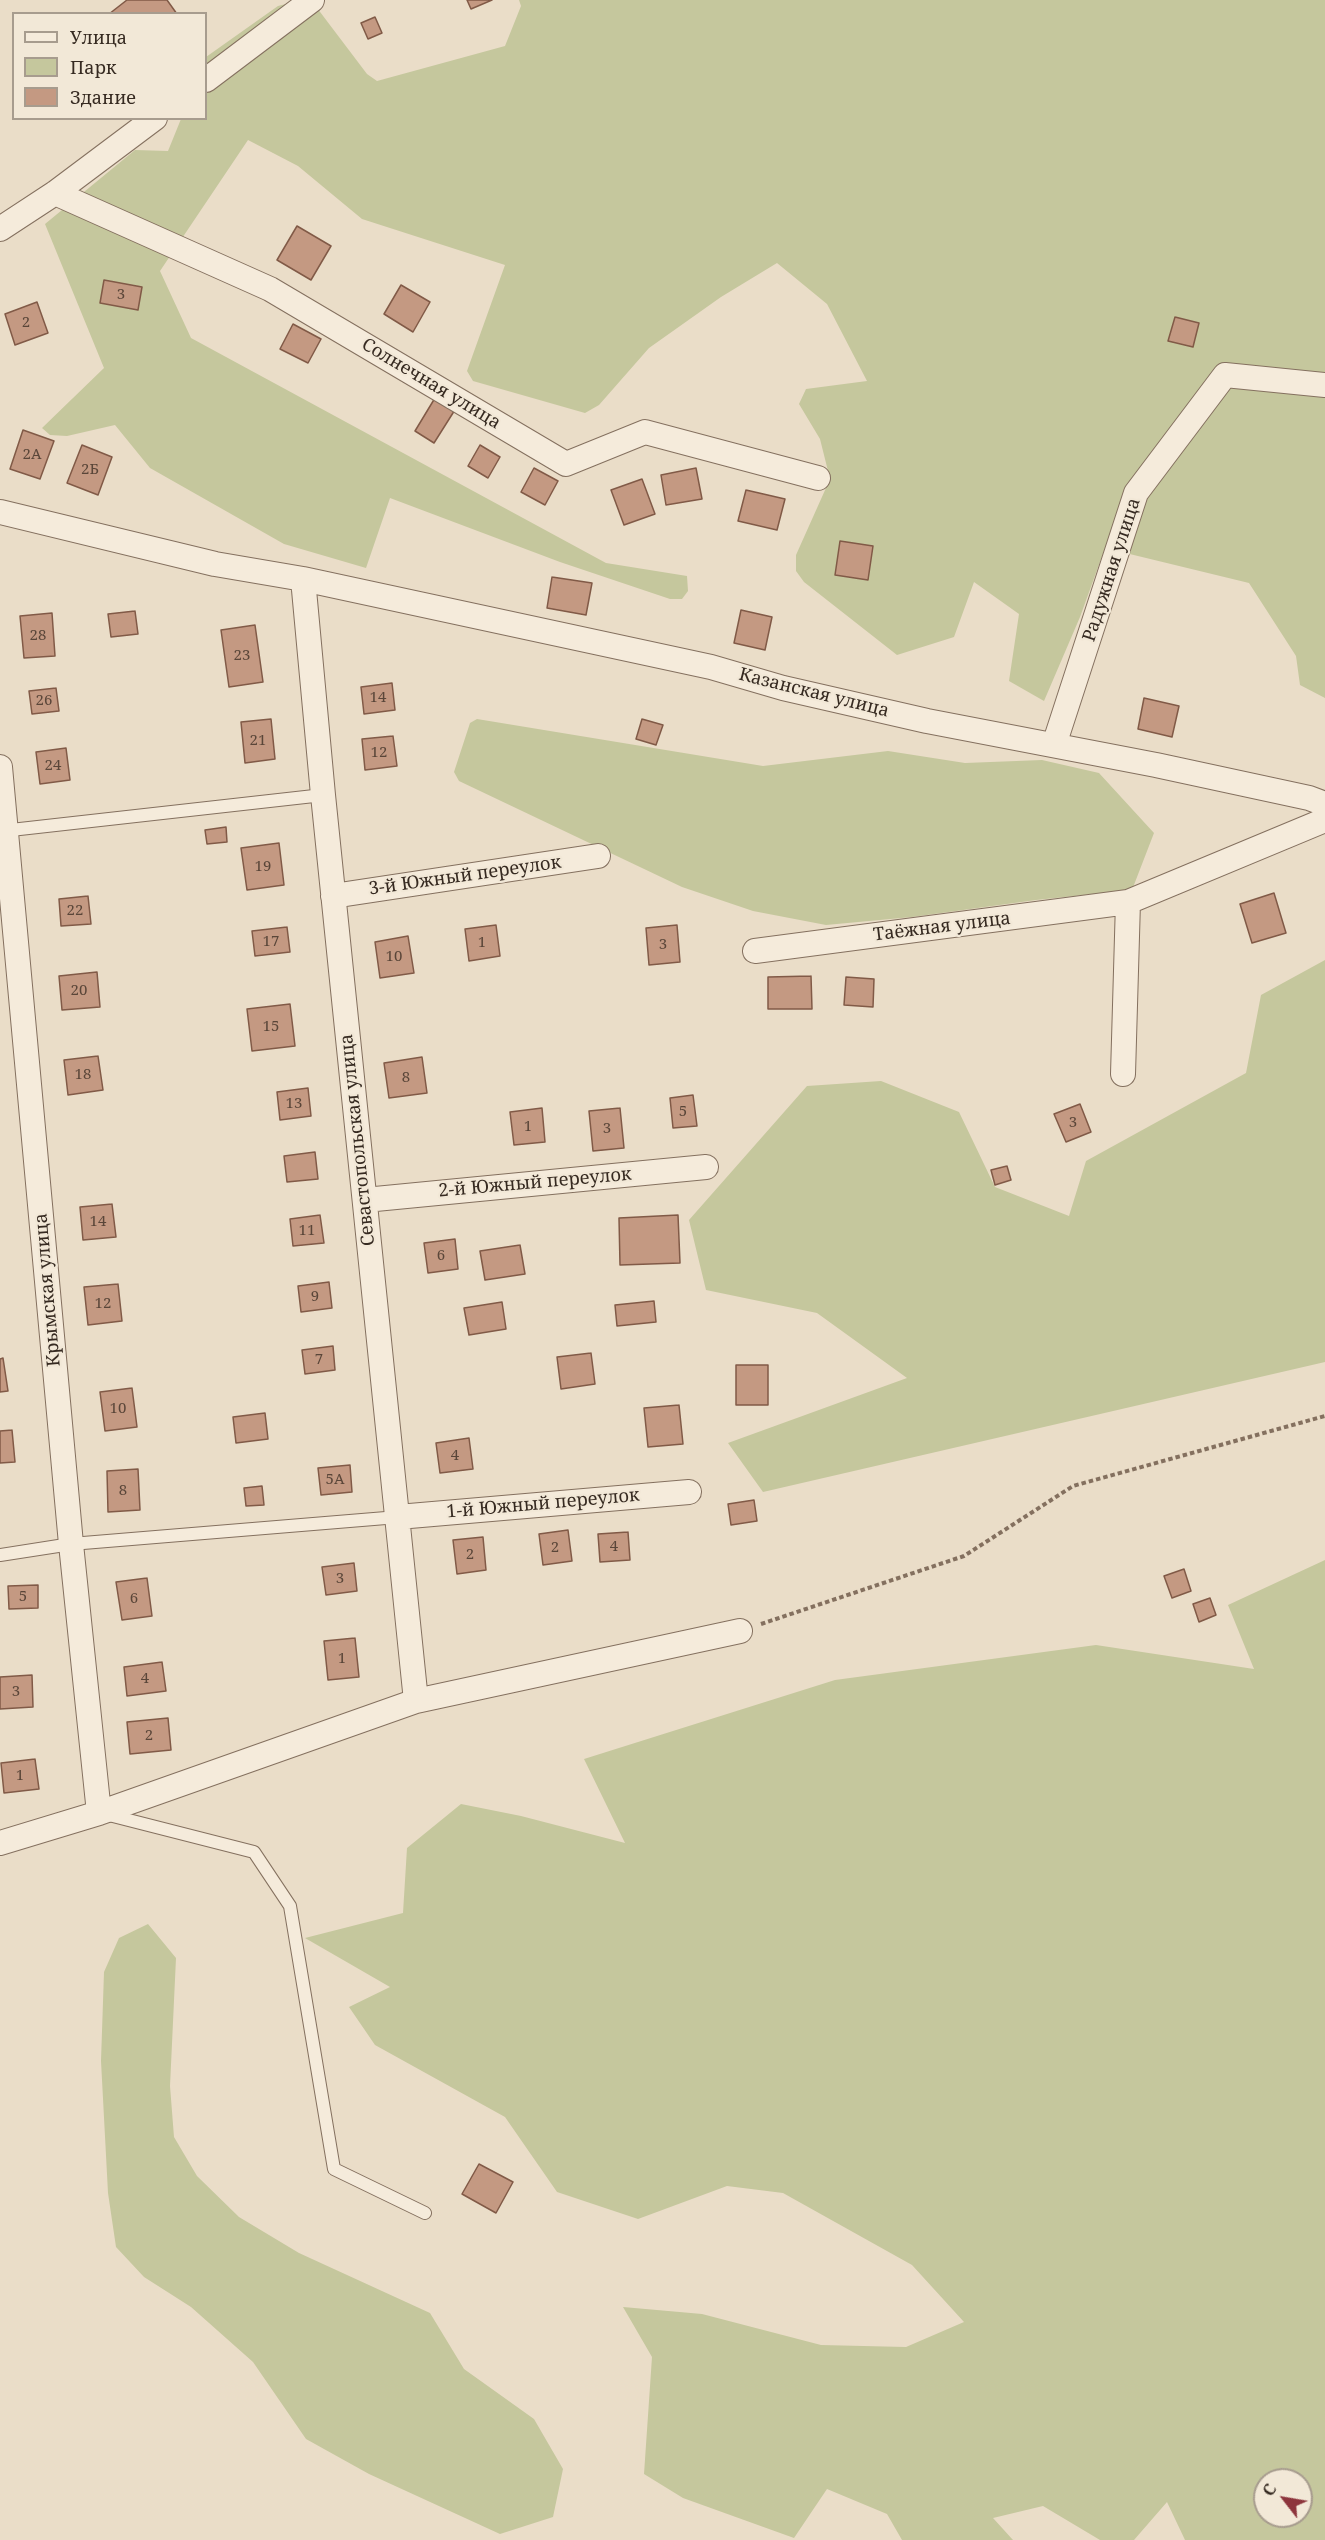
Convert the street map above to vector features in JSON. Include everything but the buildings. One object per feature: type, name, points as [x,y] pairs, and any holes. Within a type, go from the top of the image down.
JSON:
[{"type":"street","points":[[207,79],[312,0]]},
{"type":"street","points":[[0,229],[56,194],[152,120]]},
{"type":"street","name":"Солнечная улица","points":[[56,194],[270,289],[566,464],[645,432],[818,478]]},
{"type":"street","name":"Радужная улица","points":[[1054,745],[1136,493],[1225,375],[1325,385]]},
{"type":"street","name":"Казанская улица","points":[[0,512],[215,564],[303,579],[711,667],[783,688],[927,721],[1156,765],[1309,798],[1325,804]]},
{"type":"street","name":"Севастопольская улица","points":[[303,579],[333,896],[416,1701]]},
{"type":"street","name":"Крымская улица","points":[[0,767],[3,830],[99,1813]]},
{"type":"street","name":"Таёжная улица","points":[[755,951],[1128,902],[1325,820]]},
{"type":"street","name":"3-й Южный переулок","points":[[333,896],[598,856]]},
{"type":"street","points":[[1123,1074],[1128,902]]},
{"type":"street","name":"2-й Южный переулок","points":[[365,1200],[706,1167]]},
{"type":"street","name":"1-й Южный переулок","points":[[398,1517],[689,1492]]},
{"type":"street","points":[[0,1843],[99,1813],[416,1701],[740,1631]]},
{"type":"lane","points":[[3,830],[323,795]]},
{"type":"lane","points":[[0,1555],[71,1544],[398,1517]]},
{"type":"lane","points":[[99,1813],[254,1852],[290,1906],[334,2169],[425,2213]]},
{"type":"path","points":[[740,1631],[964,1556],[1073,1486],[1325,1416]]},
{"type":"green space","points":[[311,0],[367,74],[377,81],[505,46],[521,6],[519,0],[1325,0],[1325,698],[1300,685],[1296,656],[1249,583],[1105,548],[1080,617],[1044,701],[1009,681],[1019,614],[974,582],[954,637],[897,655],[804,582],[796,571],[796,555],[830,479],[820,439],[799,404],[806,389],[867,381],[827,304],[777,263],[721,297],[649,348],[599,405],[585,413],[473,381],[467,371],[505,265],[362,219],[298,166],[248,140],[160,271],[191,338],[606,563],[687,576],[688,591],[682,599],[670,599],[560,562],[390,498],[366,568],[284,544],[150,468],[115,425],[67,436],[50,435],[42,428],[104,368],[45,224],[135,150],[168,151],[181,120],[207,120],[207,56],[278,6]]},
{"type":"green space","points":[[477,719],[763,766],[888,751],[965,763],[1042,760],[1099,773],[1154,833],[1132,890],[912,917],[826,925],[753,911],[682,887],[459,781],[454,772],[470,723]]},
{"type":"green space","points":[[1325,960],[1325,1362],[763,1492],[728,1443],[907,1378],[817,1313],[706,1290],[689,1220],[807,1086],[881,1081],[959,1112],[995,1187],[1069,1216],[1086,1161],[1246,1073],[1261,995]]},
{"type":"green space","points":[[1325,1560],[1325,2540],[1185,2540],[1167,2502],[1134,2540],[1100,2540],[1043,2506],[993,2518],[1013,2540],[902,2540],[887,2514],[827,2489],[794,2538],[683,2498],[644,2474],[652,2357],[623,2307],[702,2314],[821,2345],[906,2347],[964,2322],[912,2265],[783,2193],[727,2186],[638,2219],[557,2192],[505,2117],[375,2045],[349,2007],[390,1987],[305,1938],[403,1913],[407,1848],[461,1804],[521,1816],[625,1843],[584,1759],[835,1680],[1096,1645],[1254,1669],[1228,1605]]},
{"type":"green space","points":[[148,1924],[176,1958],[170,2086],[174,2137],[197,2176],[239,2217],[299,2253],[430,2313],[464,2369],[534,2419],[563,2469],[553,2517],[500,2534],[369,2474],[306,2439],[253,2362],[191,2307],[144,2277],[116,2247],[108,2193],[101,2061],[104,1972],[119,1938]]}]
